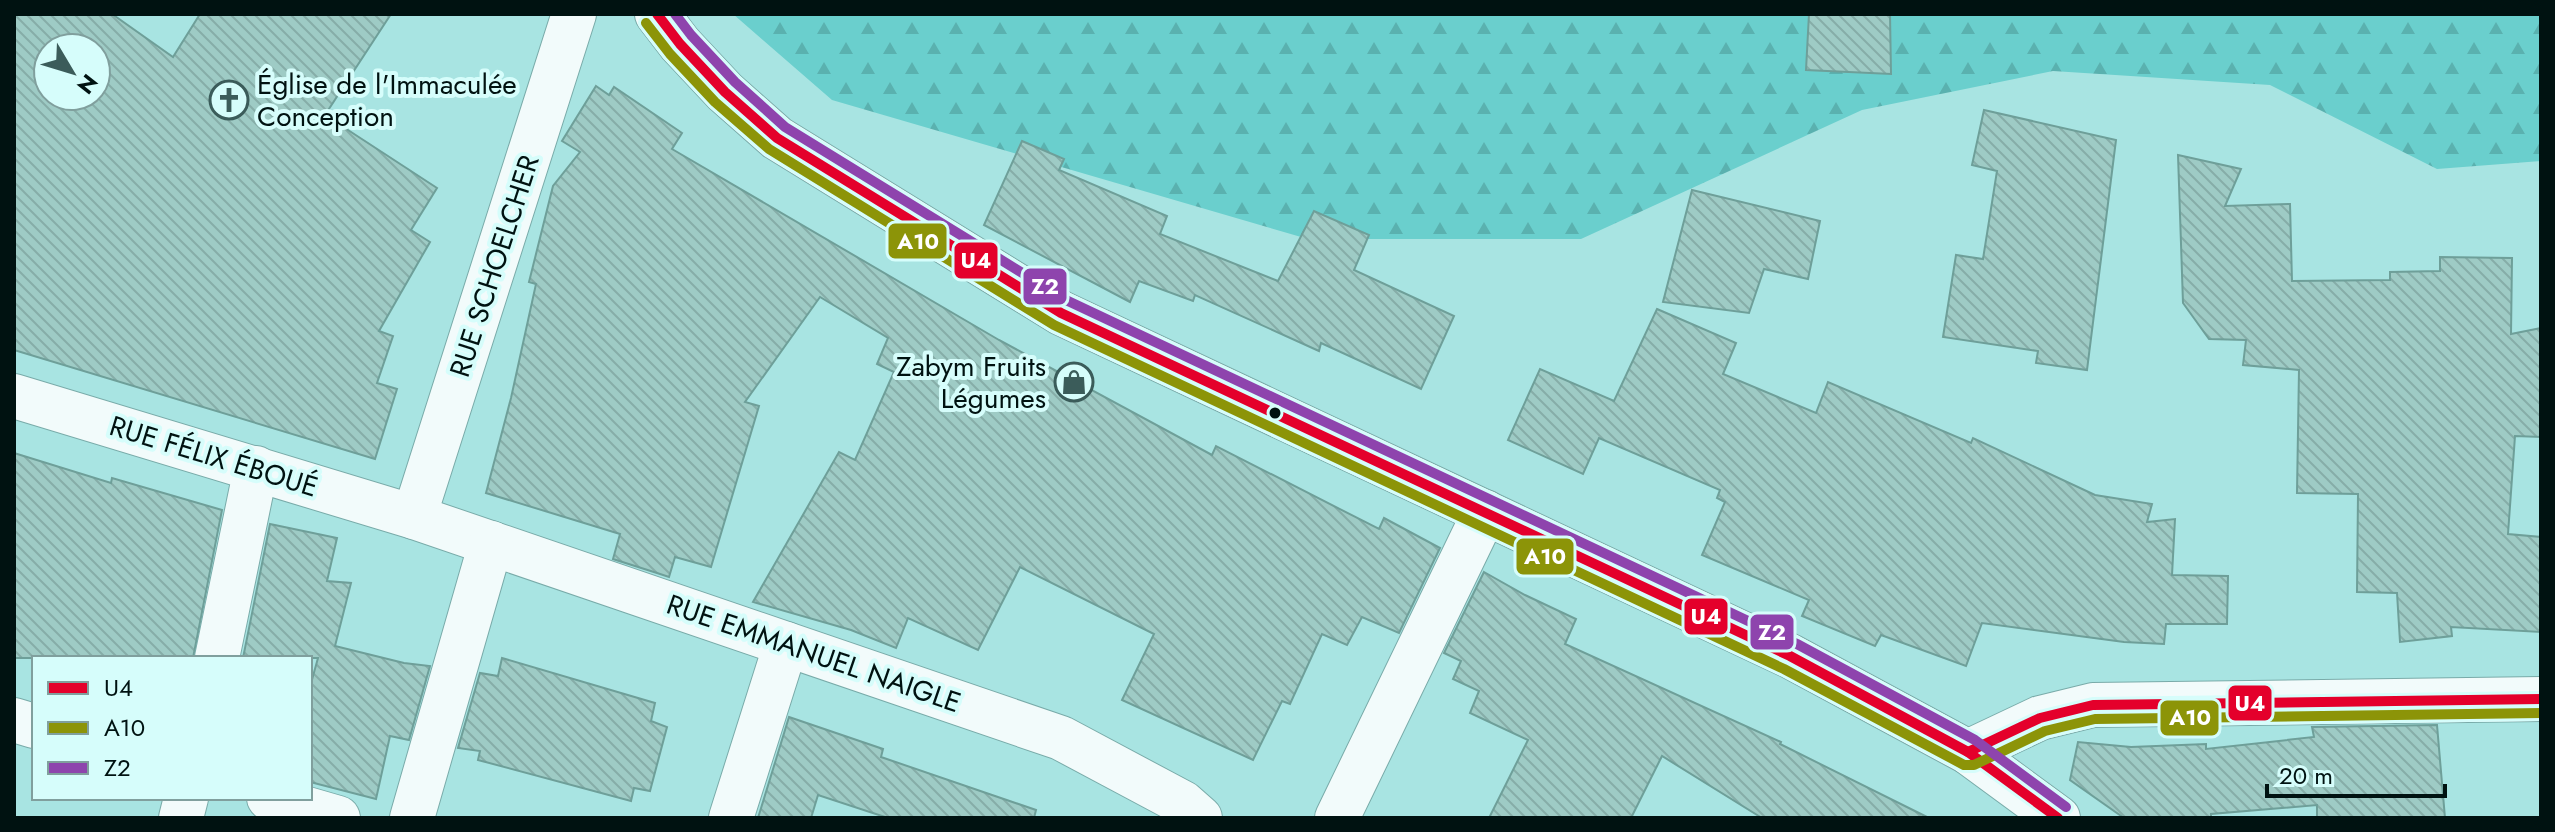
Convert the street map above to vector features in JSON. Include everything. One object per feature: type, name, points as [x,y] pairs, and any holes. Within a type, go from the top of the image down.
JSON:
[{"type":"street","name":"RUE SCHOELCHER","points":[[414,517],[574,14]]},
{"type":"street","points":[[657,14],[725,92],[777,138],[1061,313],[1790,656],[1968,752],[2058,818]]},
{"type":"street","name":"RUE FÉLIX ÉBOUÉ","points":[[14,396],[414,517]]},
{"type":"street","points":[[217,656],[256,468]]},
{"type":"street","points":[[1337,818],[1485,512]]},
{"type":"street","name":"RUE EMMANUEL NAIGLE","points":[[414,517],[1061,738],[1183,803],[1200,818]]},
{"type":"street","points":[[412,818],[491,543]]},
{"type":"street","points":[[731,818],[786,644]]},
{"type":"street","points":[[1968,752],[2040,718],[2093,705],[2541,699]]},
{"type":"street","points":[[276,800],[338,818]]},
{"type":"green space","points":[[733,14],[2541,14],[2541,161],[2437,169],[2270,85],[2053,71],[1862,110],[1581,239],[1308,239],[832,100]]},
{"type":"building","points":[[14,14],[112,14],[173,57],[200,14],[391,14],[325,115],[437,188],[411,230],[430,242],[379,331],[393,336],[377,383],[397,389],[375,459],[14,350]]},
{"type":"building","points":[[1809,14],[1890,14],[1891,74],[1806,70]]},
{"type":"building","points":[[596,86],[609,95],[614,87],[682,133],[672,149],[999,340],[1212,455],[1216,446],[1379,529],[1384,518],[1440,548],[1399,633],[1362,617],[1347,645],[1322,634],[1290,704],[1282,701],[1253,760],[1122,700],[1154,634],[1020,567],[978,650],[908,618],[896,648],[851,630],[753,602],[839,452],[855,460],[894,372],[877,364],[888,338],[820,297],[745,402],[759,406],[711,567],[675,557],[669,577],[613,559],[620,534],[486,493],[536,284],[529,282],[553,186],[580,152],[562,141]]},
{"type":"building","points":[[1984,110],[2116,140],[2087,370],[2036,363],[2038,351],[1943,337],[1956,255],[1983,259],[1997,171],[1972,165]]},
{"type":"building","points":[[1022,141],[1064,159],[1059,170],[1167,216],[1160,234],[1278,281],[1314,211],[1369,235],[1354,270],[1454,316],[1421,389],[1321,343],[1319,351],[1195,295],[1193,301],[1139,281],[1130,302],[984,225]]},
{"type":"building","points":[[2178,155],[2241,169],[2225,206],[2290,204],[2292,281],[2390,280],[2390,272],[2440,271],[2440,257],[2512,258],[2511,334],[2541,328],[2541,437],[2515,436],[2508,534],[2541,537],[2541,632],[2451,627],[2452,636],[2400,642],[2397,593],[2357,592],[2358,494],[2297,493],[2299,370],[2243,365],[2246,340],[2209,339],[2183,303]]},
{"type":"building","points":[[1692,190],[1820,221],[1808,279],[1764,269],[1749,313],[1663,302]]},
{"type":"building","points":[[1657,309],[1736,343],[1723,374],[1816,413],[1828,382],[1971,443],[1973,438],[2095,495],[2152,504],[2147,522],[2175,519],[2172,575],[2228,576],[2227,624],[2166,624],[2164,644],[2124,642],[1982,623],[1966,666],[1881,635],[1875,646],[1802,616],[1809,600],[1702,555],[1725,502],[1717,498],[1720,490],[1599,438],[1583,474],[1508,440],[1540,369],[1614,401]]},
{"type":"building","points":[[14,453],[111,483],[112,478],[222,510],[193,656],[14,658]]},
{"type":"building","points":[[270,524],[337,538],[327,581],[351,583],[335,646],[404,663],[430,666],[409,740],[390,736],[376,799],[312,783],[312,680],[318,658],[243,656]]},
{"type":"building","points":[[1484,572],[1576,619],[1565,644],[1781,742],[1929,818],[1762,818],[1662,756],[1631,818],[1489,818],[1528,740],[1470,713],[1479,691],[1453,679],[1461,661],[1444,653]]},
{"type":"building","points":[[502,658],[655,703],[651,721],[667,727],[650,791],[634,788],[631,801],[478,760],[480,751],[458,748],[480,673],[498,676]]},
{"type":"building","points":[[789,717],[883,749],[881,757],[1036,810],[1034,818],[888,818],[818,795],[811,818],[758,818]]},
{"type":"building","points":[[2437,725],[2445,818],[2317,818],[2317,805],[2211,814],[2211,818],[2124,818],[2070,780],[2078,742],[2131,747],[2206,744],[2206,749],[2314,737],[2312,727]]},
{"type":"transit line","name":"U4","points":[[657,14],[725,92],[777,138],[1061,313],[1790,656],[1968,752],[2058,818]]},
{"type":"transit line","name":"Z2","points":[[675,14],[735,82],[785,127],[1068,301],[1797,644],[1975,740],[2066,807]]},
{"type":"transit line","name":"A10","points":[[646,23],[715,102],[769,149],[1054,325],[1784,669],[1964,765],[1974,765],[2045,731],[2095,719],[2541,713]]},
{"type":"transit line","name":"U4","points":[[1968,752],[2040,718],[2093,705],[2541,699]]},
{"type":"place","name":"Église de l'Immaculée Conception","points":[[229,100]]},
{"type":"place","name":"Zabym Fruits Légumes","points":[[1074,382]]}]
